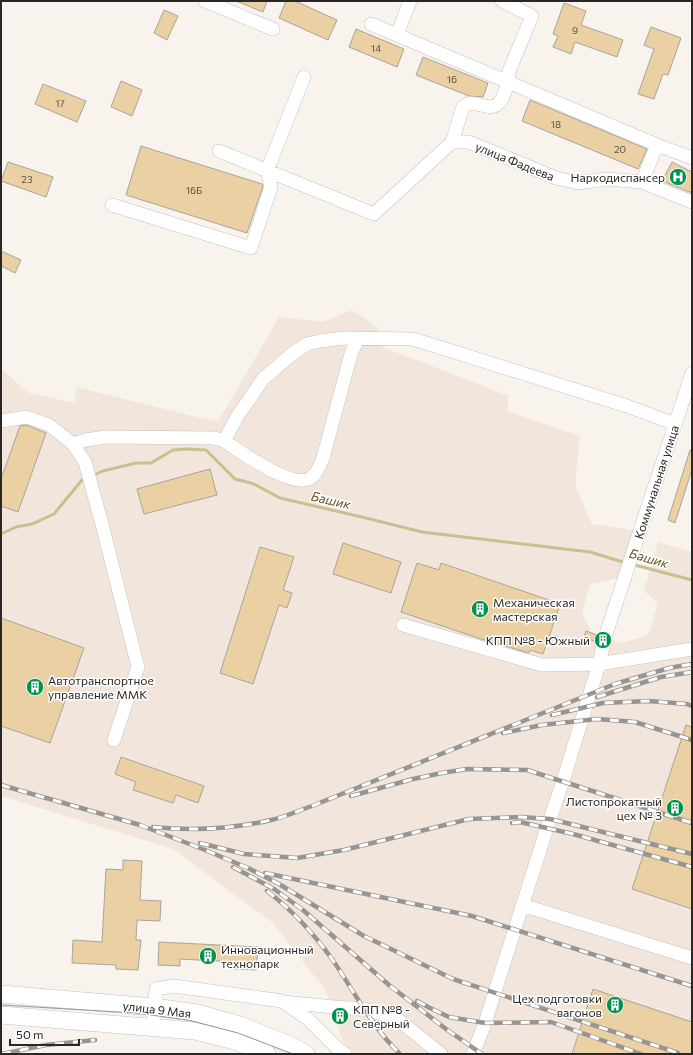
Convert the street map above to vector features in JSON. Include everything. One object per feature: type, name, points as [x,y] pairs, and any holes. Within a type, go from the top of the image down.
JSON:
[{"type":"main road","name":"улица 9 Мая","points":[[1,994],[154,1007],[197,1013],[240,1025],[290,1045],[306,1054]]},
{"type":"main road","name":"улица 9 Мая","points":[[1,1015],[195,1031],[235,1041],[267,1054]]},
{"type":"street","points":[[205,1],[273,29]]},
{"type":"street","points":[[397,35],[410,1]]},
{"type":"street","points":[[219,151],[374,214],[452,142],[463,107],[466,104],[470,103],[491,107],[496,106],[500,102],[508,82],[509,71],[532,16],[502,1]]},
{"type":"street","points":[[371,24],[657,145],[692,158]]},
{"type":"street","points":[[112,205],[250,248],[271,187],[267,171],[304,77]]},
{"type":"street","name":"улица Фадеева","points":[[452,142],[469,142],[556,178],[578,183],[607,179],[642,182],[692,202]]},
{"type":"street","points":[[642,182],[657,145]]},
{"type":"street","points":[[224,441],[237,417],[263,379],[292,354],[307,344],[343,338],[413,339],[627,406],[675,424]]},
{"type":"street","points":[[73,444],[105,437],[214,438],[224,441],[278,474],[290,479],[301,481],[312,478],[318,471],[323,458],[351,354],[358,339]]},
{"type":"street","name":"Коммунальная улица","points":[[473,1054],[485,1023],[563,781],[599,664],[605,637],[692,373]]},
{"type":"street","points":[[1,421],[27,417],[49,425],[73,444],[85,462],[138,667],[114,740]]},
{"type":"street","points":[[402,625],[542,666],[599,664],[692,650]]},
{"type":"street","points":[[522,905],[692,958]]},
{"type":"street","points":[[153,1027],[156,989],[174,986],[282,1001],[364,1009],[396,1018],[441,1054]]},
{"type":"street","points":[[282,1001],[308,1020],[345,1054]]},
{"type":"shaded area","points":[[352,310],[379,328],[375,344],[509,396],[507,411],[580,436],[576,487],[592,524],[633,530],[620,578],[590,584],[582,613],[592,633],[622,643],[648,635],[658,603],[644,591],[658,542],[692,552],[692,1054],[352,1054],[347,1051],[335,1020],[335,1011],[325,990],[273,923],[173,849],[1,796],[1,369],[29,393],[75,403],[76,387],[218,422],[279,317],[323,322]]},
{"type":"building","points":[[236,1],[267,1],[263,12]]},
{"type":"building","points":[[286,1],[295,1],[337,20],[328,40],[279,18]]},
{"type":"building","points":[[564,3],[586,11],[581,25],[623,40],[617,57],[575,42],[571,54],[553,47],[558,36],[553,34]]},
{"type":"building","points":[[164,10],[178,16],[167,40],[154,33]]},
{"type":"building","points":[[651,27],[681,38],[668,75],[663,74],[654,99],[638,94],[654,49],[644,45]]},
{"type":"building","points":[[356,29],[404,49],[397,67],[349,47]]},
{"type":"building","points":[[423,57],[488,83],[483,97],[469,96],[416,75]]},
{"type":"building","points":[[121,81],[142,90],[132,116],[111,107]]},
{"type":"building","points":[[43,84],[86,101],[77,122],[35,104]]},
{"type":"building","points":[[530,100],[647,149],[638,169],[522,121]]},
{"type":"building","points":[[141,146],[262,184],[263,186],[247,233],[126,195]]},
{"type":"building","points":[[8,162],[53,177],[46,197],[1,181]]},
{"type":"building","name":"Наркодиспансер","points":[[672,162],[692,172],[692,193],[662,181]]},
{"type":"building","points":[[1,251],[21,260],[15,273],[1,266]]},
{"type":"building","points":[[26,425],[46,433],[18,512],[1,506],[1,479],[20,426]]},
{"type":"building","points":[[690,450],[692,450],[692,469],[675,523],[668,520]]},
{"type":"building","points":[[210,469],[217,495],[144,514],[137,489]]},
{"type":"building","points":[[343,543],[401,562],[391,593],[333,574]]},
{"type":"building","points":[[260,547],[294,557],[283,590],[292,593],[287,608],[279,605],[253,684],[220,673]]},
{"type":"building","name":"Механическая мастерская","points":[[417,563],[439,570],[441,563],[560,605],[543,654],[530,650],[529,653],[481,639],[401,612]]},
{"type":"building","name":"Автотранспортное управление ММК","points":[[1,618],[84,648],[50,743],[1,726]]},
{"type":"building","points":[[586,631],[597,635],[596,642],[584,637]]},
{"type":"building","name":"Листопрокатный цех № 3","points":[[686,725],[692,727],[692,909],[632,889]]},
{"type":"building","points":[[121,757],[204,786],[198,803],[176,795],[173,803],[133,790],[136,782],[115,774]]},
{"type":"building","points":[[123,860],[142,861],[140,900],[161,901],[160,921],[137,920],[136,940],[141,940],[138,970],[116,969],[116,965],[72,963],[73,940],[102,942],[106,869],[123,870]]},
{"type":"building","name":"Инновационный технопарк","points":[[159,942],[258,947],[256,970],[234,969],[235,962],[180,959],[180,966],[158,965]]},
{"type":"building","name":"Цех подготовки вагонов","points":[[593,989],[692,1022],[692,1054],[572,1054]]},
{"type":"waterway","name":"Башик","points":[[92,476],[103,471],[136,463],[151,463],[173,450],[206,450],[235,479],[254,484],[280,498],[422,532],[590,552],[626,563]]},
{"type":"waterway","name":"Башик","points":[[1,534],[16,527],[32,524],[54,514],[82,480],[85,479]]},
{"type":"waterway","name":"Башик","points":[[631,564],[692,580]]},
{"type":"tram line","points":[[1,1005],[136,1013],[188,1020],[238,1033],[293,1054]]},
{"type":"railway","points":[[153,827],[183,829],[227,827],[256,823],[281,817],[312,806],[615,684],[669,668],[692,664]]},
{"type":"railway","points":[[597,697],[661,677],[692,672]]},
{"type":"railway","points":[[552,715],[603,703],[649,701],[687,704],[692,706]]},
{"type":"railway","points":[[503,733],[542,725],[597,719],[635,722],[692,740]]},
{"type":"railway","points":[[351,796],[413,779],[467,769],[527,770],[692,823]]},
{"type":"railway","points":[[1,785],[140,825],[205,850],[248,868],[279,884],[364,936],[453,979],[678,1053]]},
{"type":"railway","points":[[200,843],[244,854],[297,858],[344,850],[469,819],[521,817],[550,819],[692,854]]},
{"type":"railway","points":[[512,823],[520,822],[573,834],[692,867]]},
{"type":"railway","points":[[233,867],[274,889],[303,910],[389,985],[446,1029],[482,1054]]},
{"type":"railway","points":[[265,873],[472,916],[692,986]]},
{"type":"railway","points":[[267,891],[294,914],[318,940],[372,1021],[400,1054]]},
{"type":"railway","points":[[417,1001],[449,1017],[485,1023],[551,1022],[641,1054]]},
{"type":"railway","points":[[2,1054],[46,1045],[95,1040]]},
{"type":"place","name":"Наркодиспансер","points":[[678,177]]},
{"type":"place","name":"Механическая мастерская","points":[[480,609]]},
{"type":"place","name":"КПП №8 - Южный","points":[[603,640]]},
{"type":"place","name":"Автотранспортное управление ММК","points":[[35,687]]},
{"type":"place","name":"Листопрокатный цех № 3","points":[[675,808]]},
{"type":"place","name":"Инновационный технопарк","points":[[208,956]]},
{"type":"place","name":"Цех подготовки вагонов","points":[[615,1005]]},
{"type":"place","name":"КПП №8 - Северный","points":[[340,1016]]}]
